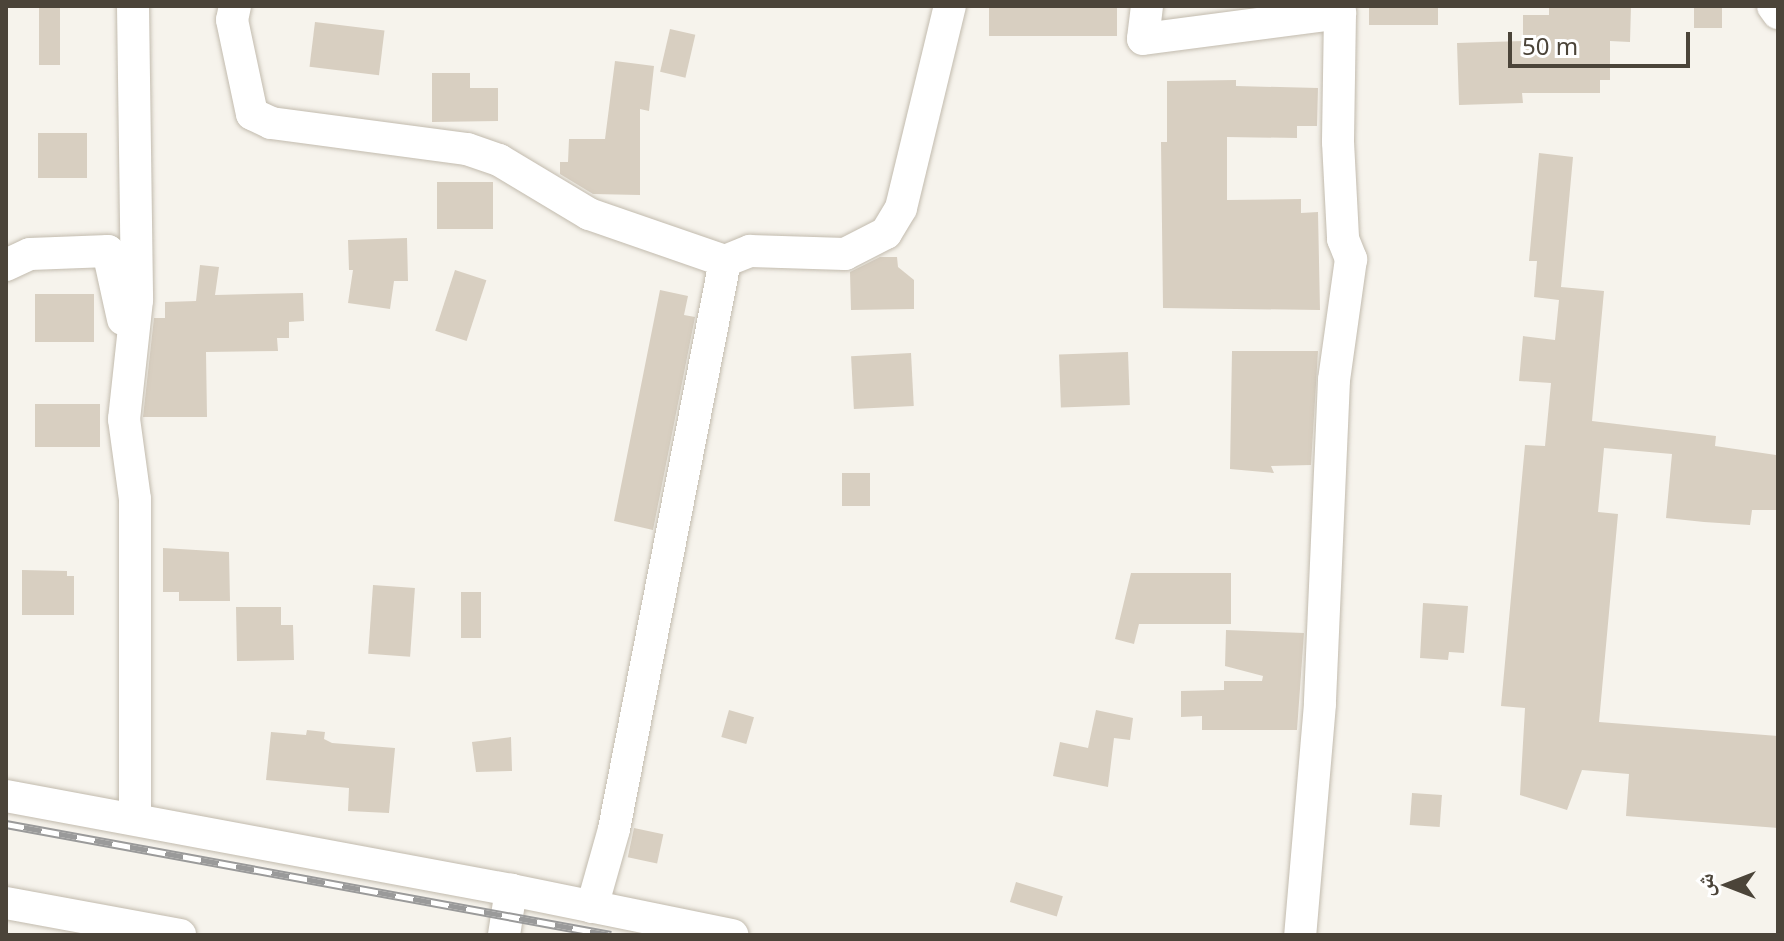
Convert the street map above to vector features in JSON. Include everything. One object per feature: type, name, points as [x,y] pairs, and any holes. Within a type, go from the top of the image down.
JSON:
[{"type":"street","points":[[133,6],[137,300],[124,419],[135,499],[135,818]]},
{"type":"street","points":[[235,6],[232,20],[252,114],[271,123],[419,139],[467,149],[499,160],[589,214],[725,261],[750,251],[845,254],[886,233],[901,208],[950,6]]},
{"type":"street","points":[[1147,6],[1143,39],[1340,13],[1338,142],[1343,239],[1351,259],[1334,380],[1320,704],[1300,935]]},
{"type":"street","points":[[1773,6],[1778,13]]},
{"type":"street","points":[[6,265],[30,254],[108,251],[132,358]]},
{"type":"street","points":[[592,907],[614,829],[725,261]]},
{"type":"street","points":[[6,796],[135,818],[255,846],[511,890],[732,935]]},
{"type":"street","points":[[504,935],[511,890]]},
{"type":"street","points":[[14,915],[180,935]]},
{"type":"building","points":[[39,6],[60,6],[60,65],[39,65]]},
{"type":"building","points":[[989,6],[1117,6],[1117,36],[989,36]]},
{"type":"building","points":[[1369,6],[1438,6],[1438,25],[1369,25]]},
{"type":"building","points":[[1549,6],[1631,6],[1630,42],[1610,41],[1610,80],[1600,80],[1600,93],[1522,93],[1523,103],[1459,105],[1457,43],[1523,41],[1523,15],[1549,15]]},
{"type":"building","points":[[1694,6],[1722,6],[1722,28],[1694,28]]},
{"type":"building","points":[[315,22],[384,31],[379,75],[310,67]]},
{"type":"building","points":[[670,29],[695,35],[685,78],[660,72]]},
{"type":"building","points":[[615,61],[654,66],[649,111],[640,109],[640,195],[593,194],[560,174],[560,162],[568,162],[569,139],[605,139]]},
{"type":"building","points":[[432,73],[470,73],[470,88],[498,88],[498,121],[432,122]]},
{"type":"building","points":[[1236,80],[1236,86],[1318,88],[1317,126],[1297,126],[1297,138],[1227,137],[1227,200],[1301,199],[1301,213],[1318,212],[1320,310],[1163,308],[1161,142],[1167,142],[1167,81]]},
{"type":"building","points":[[38,133],[87,133],[87,178],[38,178]]},
{"type":"building","points":[[1539,153],[1573,157],[1561,287],[1604,291],[1592,421],[1716,436],[1715,446],[1776,455],[1778,466],[1778,510],[1752,510],[1750,525],[1704,522],[1666,518],[1672,454],[1604,448],[1598,512],[1618,514],[1599,722],[1778,736],[1778,828],[1626,816],[1629,774],[1582,770],[1567,810],[1520,795],[1525,708],[1501,706],[1525,445],[1545,446],[1551,383],[1519,381],[1523,336],[1555,340],[1559,300],[1534,297],[1537,261],[1529,261]]},
{"type":"building","points":[[437,182],[493,182],[493,229],[437,229]]},
{"type":"building","points":[[407,238],[408,281],[394,281],[390,309],[348,303],[353,270],[349,270],[348,240]]},
{"type":"building","points":[[880,257],[897,257],[898,267],[914,280],[914,309],[851,310],[850,272]]},
{"type":"building","points":[[200,265],[219,267],[215,295],[303,293],[304,321],[289,322],[289,338],[277,338],[278,351],[206,352],[207,417],[143,417],[154,318],[165,318],[165,302],[196,301]]},
{"type":"building","points":[[455,270],[486,280],[467,341],[435,331]]},
{"type":"building","points":[[660,290],[688,296],[684,315],[695,317],[653,530],[614,521]]},
{"type":"building","points":[[35,294],[94,294],[94,342],[35,342]]},
{"type":"building","points":[[1232,351],[1318,351],[1311,465],[1271,466],[1274,473],[1230,469]]},
{"type":"building","points":[[1128,352],[1130,405],[1061,407],[1059,354]]},
{"type":"building","points":[[911,353],[914,406],[854,409],[851,356]]},
{"type":"building","points":[[35,404],[100,404],[100,447],[35,447]]},
{"type":"building","points":[[842,473],[870,473],[870,506],[842,506]]},
{"type":"building","points":[[163,548],[229,552],[230,601],[179,601],[179,592],[163,592]]},
{"type":"building","points":[[22,570],[67,571],[67,576],[74,576],[74,615],[22,615]]},
{"type":"building","points":[[1131,573],[1231,573],[1231,624],[1139,624],[1134,644],[1115,639]]},
{"type":"building","points":[[373,585],[415,588],[410,657],[368,654]]},
{"type":"building","points":[[461,592],[481,592],[481,638],[461,638]]},
{"type":"building","points":[[1423,603],[1468,606],[1464,653],[1449,652],[1448,660],[1420,658]]},
{"type":"building","points":[[236,607],[281,607],[281,625],[293,625],[294,660],[237,661]]},
{"type":"building","points":[[1226,630],[1304,633],[1297,730],[1202,730],[1202,716],[1181,717],[1181,691],[1224,690],[1224,681],[1262,681],[1263,676],[1225,666]]},
{"type":"building","points":[[729,710],[754,717],[746,744],[721,737]]},
{"type":"building","points":[[1096,710],[1133,718],[1130,740],[1114,738],[1108,787],[1053,776],[1060,742],[1088,748]]},
{"type":"building","points":[[307,730],[325,732],[324,739],[332,743],[395,748],[389,813],[348,811],[349,788],[266,780],[271,732],[306,735]]},
{"type":"building","points":[[511,737],[512,771],[476,772],[472,742]]},
{"type":"building","points":[[1412,793],[1442,795],[1440,827],[1410,825]]},
{"type":"building","points":[[634,828],[663,834],[657,864],[628,857]]},
{"type":"building","points":[[1016,882],[1063,896],[1057,916],[1010,902]]},
{"type":"railway","points":[[6,824],[611,935]]}]
